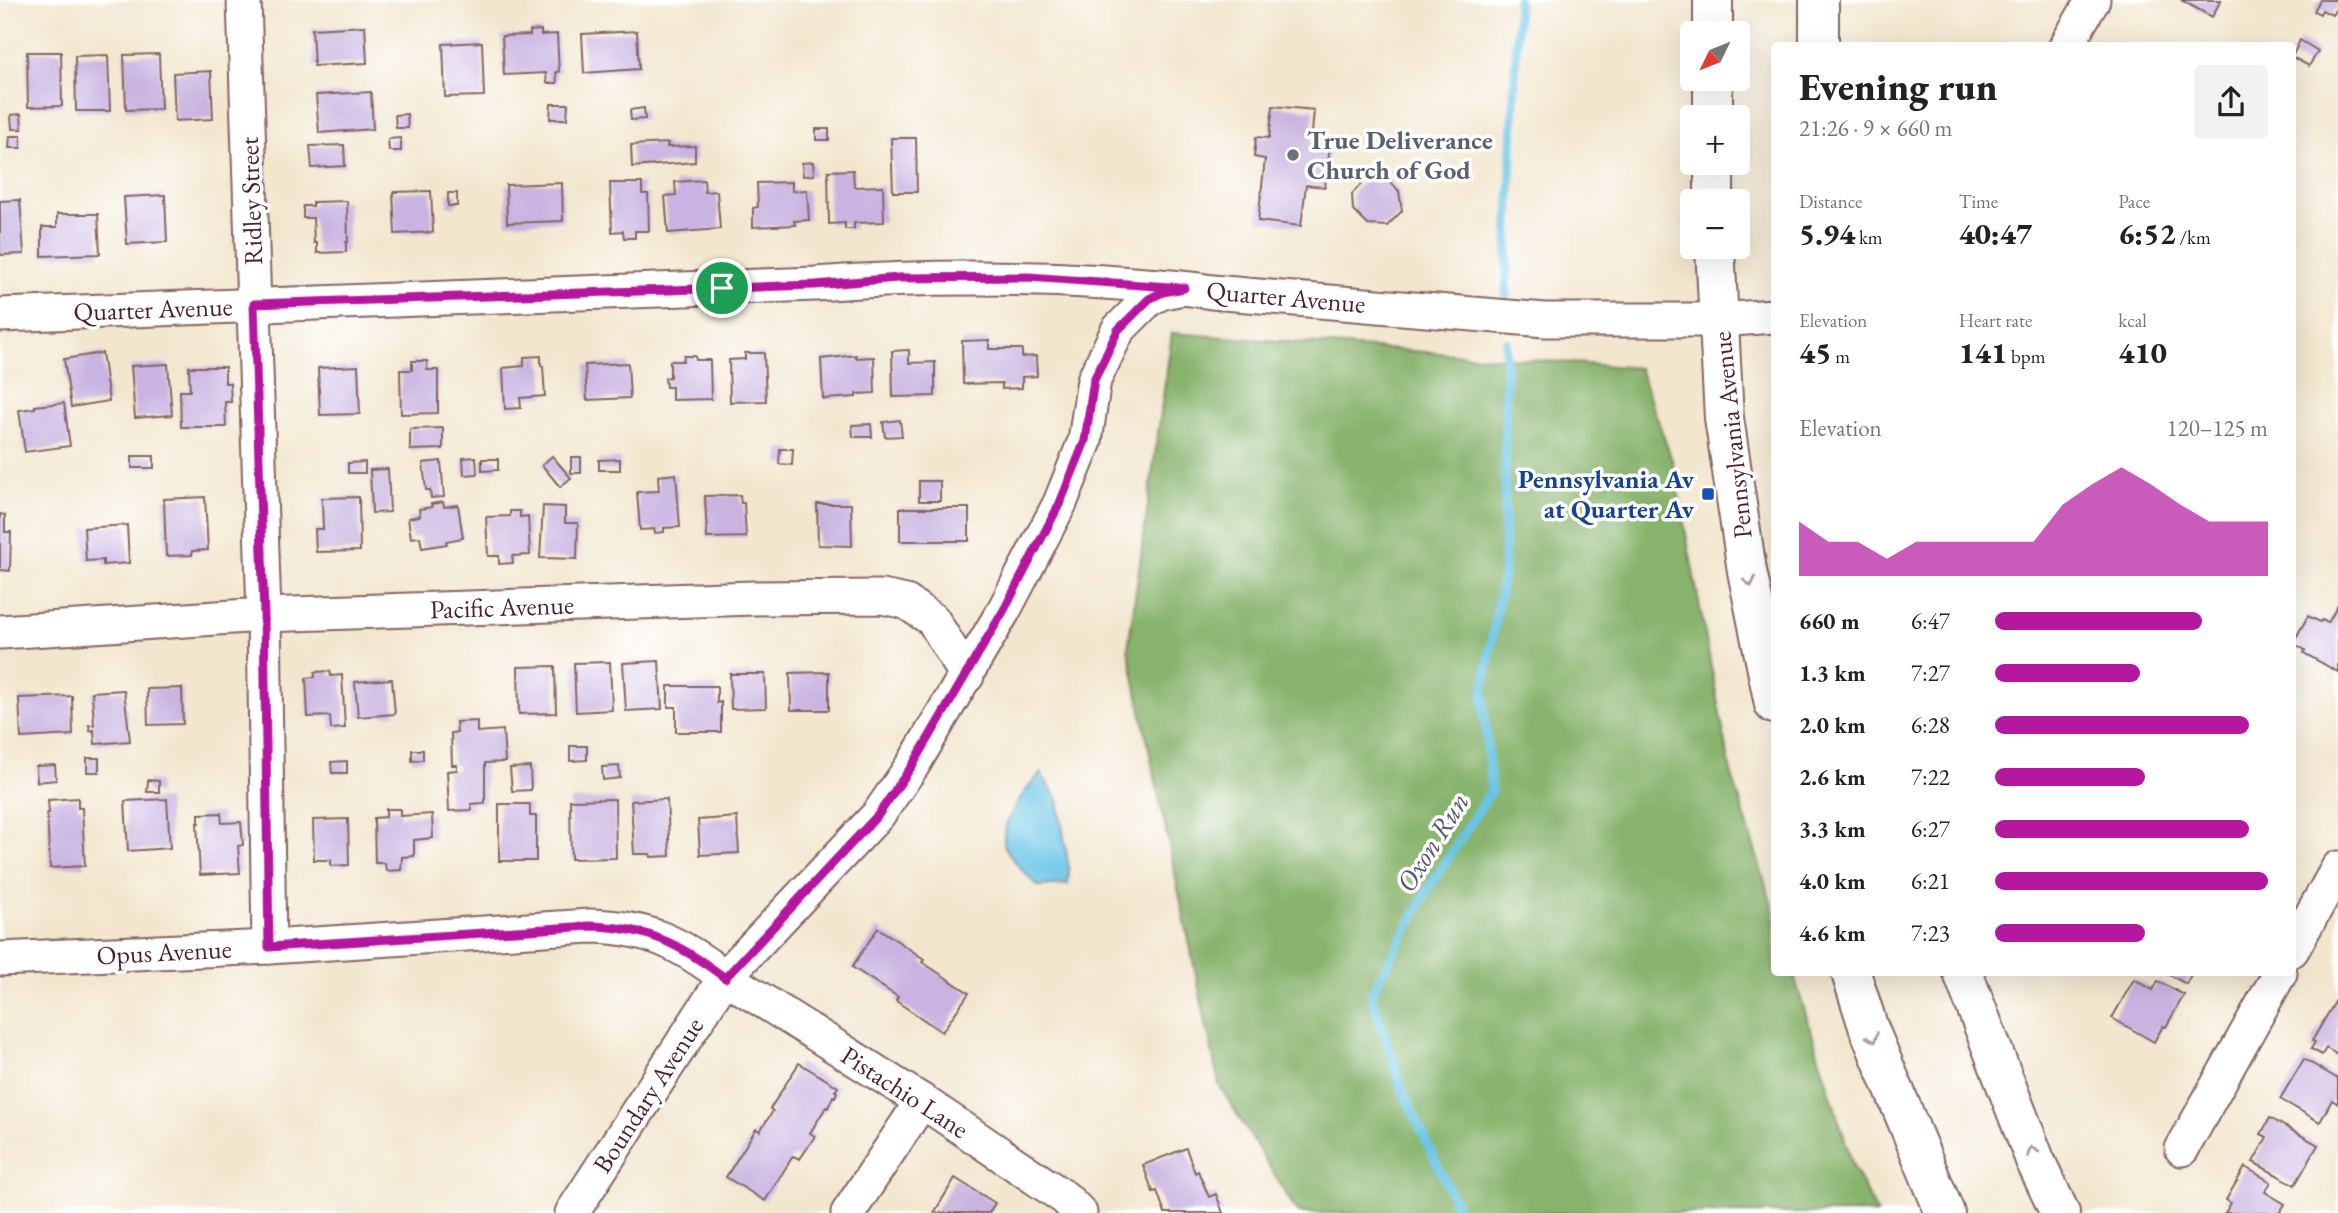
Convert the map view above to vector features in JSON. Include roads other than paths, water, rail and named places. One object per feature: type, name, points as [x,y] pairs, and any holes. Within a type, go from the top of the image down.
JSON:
[{"type":"highway","points":[[1713,0],[1713,21]]},
{"type":"highway","points":[[1819,0],[1819,42]]},
{"type":"highway","name":"Pennsylvania Avenue","points":[[1716,259],[1724,418],[1747,571],[1771,689]]},
{"type":"highway","points":[[1852,976],[1869,1029],[1945,1213]]},
{"type":"highway","points":[[1964,976],[2035,1160],[2060,1213]]},
{"type":"street","name":"Ridley Street","points":[[244,0],[264,615],[269,947]]},
{"type":"street","points":[[2068,42],[2094,0]]},
{"type":"street","name":"Quarter Avenue","points":[[0,315],[815,285],[898,278],[1028,277],[1545,320],[1719,320],[1771,317]]},
{"type":"street","points":[[725,978],[878,815],[914,763],[967,676],[1060,503],[1085,441],[1094,380],[1118,330],[1149,299],[1163,292],[1184,288]]},
{"type":"street","name":"Pacific Avenue","points":[[0,632],[264,615],[754,598],[882,597],[906,602],[933,620],[967,676]]},
{"type":"street","points":[[2296,943],[2338,868]]},
{"type":"street","name":"Opus Avenue","points":[[0,959],[269,947],[590,926],[616,927],[655,935],[677,944],[725,978]]},
{"type":"street","points":[[2182,1149],[2278,976]]},
{"type":"street","name":"Pistachio Lane","points":[[725,978],[922,1101],[1065,1198],[1080,1213]]},
{"type":"street","name":"Boundary Avenue","points":[[572,1213],[725,978]]},
{"type":"street","points":[[848,1213],[922,1101]]},
{"type":"water","points":[[1041,773],[1058,800],[1069,869],[1068,884],[1038,886],[1005,847],[1004,838],[1009,817]]},
{"type":"waterway","name":"Oxon Run","points":[[1506,295],[1518,0]]},
{"type":"waterway","name":"Oxon Run","points":[[1460,1213],[1401,1087],[1371,994],[1428,890],[1491,791],[1483,693],[1504,569],[1506,342]]},
{"type":"place","name":"True Deliverance Church of God","points":[[1293,155]]},
{"type":"place","name":"Pennsylvania Av at Quarter Av","points":[[1708,494]]}]
